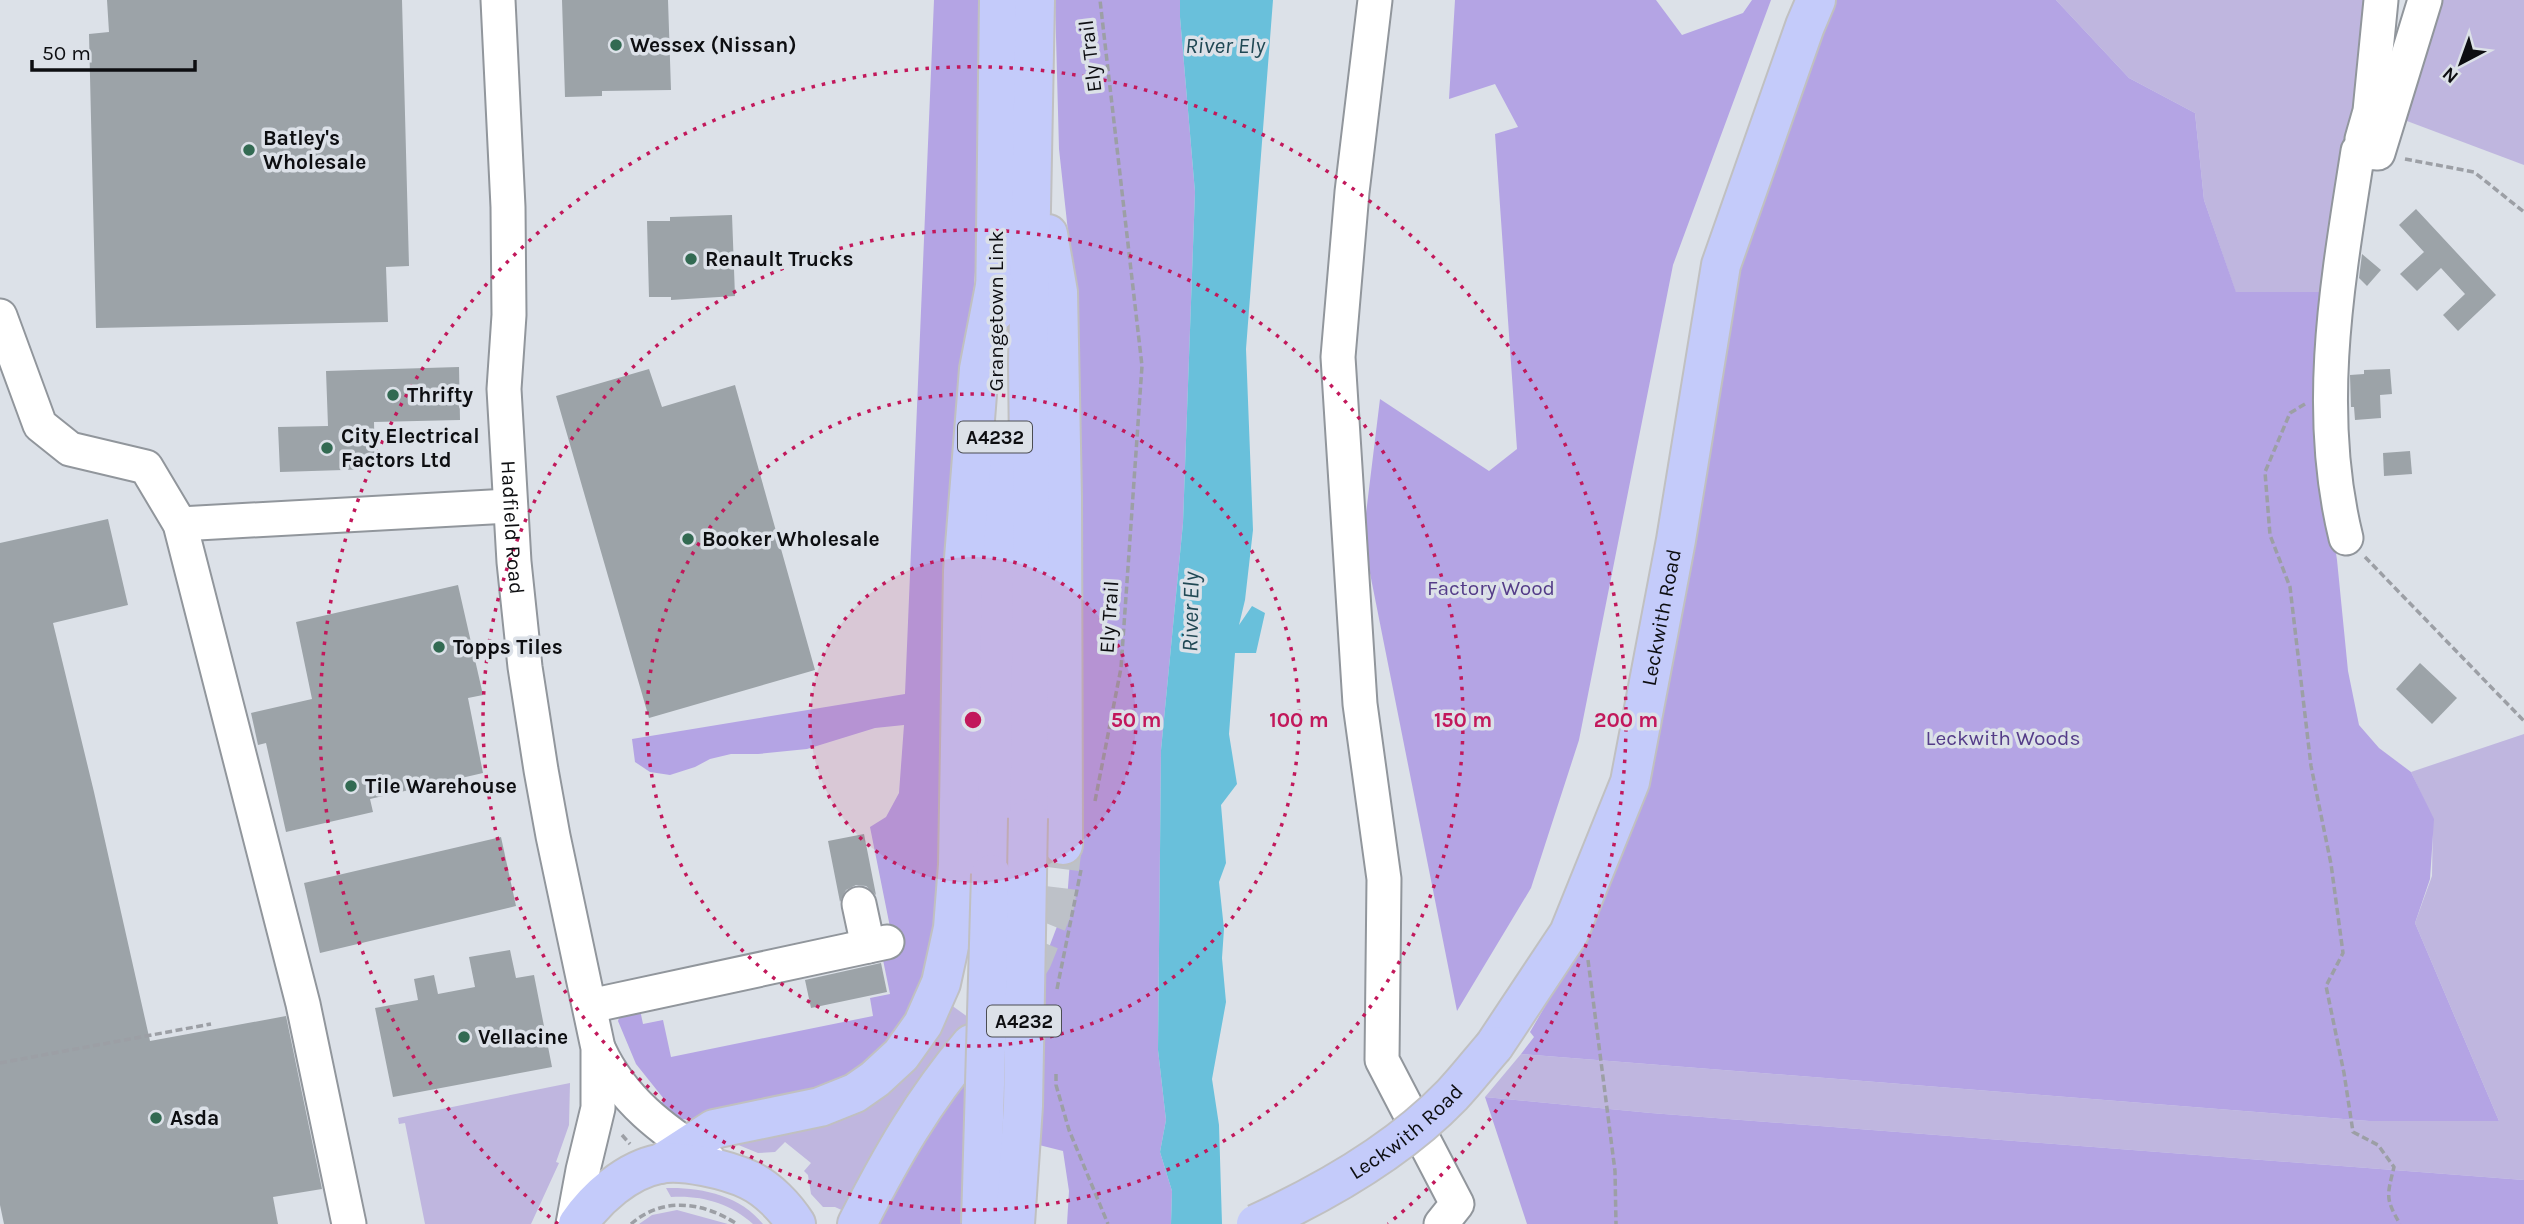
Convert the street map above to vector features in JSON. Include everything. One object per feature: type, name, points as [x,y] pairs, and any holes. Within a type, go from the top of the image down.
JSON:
[{"type":"main road","name":"Grangetown Link","points":[[981,1224],[991,874],[999,0]]},
{"type":"main road","name":"Grangetown Link","points":[[1015,1224],[1023,1106],[1028,818],[1028,364],[1035,0]]},
{"type":"main road","name":"Leckwith Road","points":[[1256,1224],[1333,1185],[1407,1135],[1452,1095],[1494,1046],[1569,933],[1630,782],[1676,540],[1721,265],[1816,0]]},
{"type":"main road","points":[[1033,150],[1058,292],[1072,856]]},
{"type":"main road","points":[[669,1169],[713,1129],[820,1107],[855,1093],[875,1080],[901,1055],[923,1024],[941,983],[953,928],[957,876],[963,571],[979,369],[995,286]]},
{"type":"main road","points":[[858,1224],[919,1112],[942,1078],[971,1044]]},
{"type":"main road","points":[[575,1224],[596,1201],[645,1168],[669,1169],[695,1165],[748,1180],[768,1193],[796,1224]]},
{"type":"street","name":"Hadfield Road","points":[[498,0],[508,207],[509,315],[504,389],[509,506],[522,643],[553,836],[598,1048]]},
{"type":"street","points":[[1376,0],[1352,192],[1338,357],[1360,704],[1384,879],[1382,1060],[1457,1204],[1441,1224]]},
{"type":"street","points":[[2368,152],[2381,0]]},
{"type":"street","points":[[2346,538],[2337,503],[2329,427],[2335,294],[2368,152],[2425,0]]},
{"type":"street","points":[[0,316],[40,425],[69,449],[145,467],[180,524],[303,1004],[349,1224]]},
{"type":"street","points":[[180,524],[509,506]]},
{"type":"street","points":[[590,1006],[878,944],[859,904]]},
{"type":"street","points":[[598,1048],[611,1073],[626,1093],[659,1125],[669,1169]]},
{"type":"street","points":[[575,1224],[583,1170],[596,1124],[600,1090],[598,1048]]},
{"type":"path","name":"Ely Trail","points":[[1095,801],[1121,668],[1142,366],[1100,0]]},
{"type":"path","points":[[2368,152],[2474,172],[2524,212]]},
{"type":"path","points":[[2331,384],[2318,385],[2309,401],[2290,413],[2265,472],[2270,535],[2290,587],[2311,766],[2343,953],[2326,986],[2353,1132],[2378,1145],[2394,1167],[2388,1192],[2389,1205],[2400,1224]]},
{"type":"path","points":[[2346,538],[2524,721]]},
{"type":"path","points":[[1056,993],[1072,856]]},
{"type":"path","points":[[1569,933],[1588,957],[1615,1171],[1616,1224]]},
{"type":"path","points":[[0,1063],[211,1024]]},
{"type":"path","points":[[1056,1073],[1056,1085],[1069,1130],[1108,1224]]},
{"type":"path","points":[[664,1205],[669,1169]]},
{"type":"path","points":[[631,1224],[652,1209],[664,1205],[690,1205],[737,1224]]},
{"type":"shaded area","points":[[2056,0],[2371,0],[2330,292],[2236,293],[2204,200],[2195,113],[2129,78]]},
{"type":"shaded area","points":[[2428,0],[2524,0],[2524,165],[2383,112]]},
{"type":"shaded area","points":[[2524,734],[2524,1180],[1651,1113],[1485,1097],[1521,1054],[2369,1121],[2499,1121],[2415,923],[2432,876],[2433,819],[2411,772]]},
{"type":"shaded area","points":[[947,1002],[972,1020],[848,1213],[835,1207],[823,1207],[811,1194],[808,1175],[804,1171],[811,1163],[785,1142],[775,1152],[758,1153],[736,1144]]},
{"type":"shaded area","points":[[570,1083],[569,1125],[556,1162],[559,1163],[531,1224],[425,1224],[405,1123],[399,1124],[398,1118]]},
{"type":"shaded area","points":[[666,1188],[692,1189],[719,1195],[743,1206],[763,1224],[753,1224],[735,1211],[715,1202],[693,1197],[671,1197]]},
{"type":"shaded area","points":[[677,1210],[728,1224],[639,1224],[652,1215]]},
{"type":"green space","points":[[934,0],[988,0],[980,204],[964,423],[942,932],[900,1038],[837,1086],[696,1120],[680,1119],[658,1107],[664,1099],[636,1064],[618,1021],[620,1015],[639,1005],[643,1024],[663,1020],[671,1057],[873,1016],[870,998],[890,994],[882,955],[895,952],[870,827],[886,817],[899,793],[904,725],[875,728],[807,749],[731,754],[710,759],[670,775],[650,772],[635,762],[632,739],[905,694]]},
{"type":"green space","points":[[1055,0],[1180,0],[1195,192],[1183,523],[1161,750],[1158,1050],[1166,1120],[1160,1152],[1172,1191],[1171,1224],[1067,1224],[1069,1191],[1063,1151],[1035,1144],[1039,974],[1067,900],[1074,809],[1077,314],[1059,149]]},
{"type":"green space","name":"Factory Wood","points":[[1455,0],[1656,0],[1682,35],[1743,13],[1752,0],[1771,0],[1673,265],[1579,740],[1531,888],[1457,1011],[1363,538],[1380,399],[1489,471],[1517,449],[1495,134],[1518,127],[1495,84],[1449,99]]},
{"type":"green space","name":"Leckwith Woods","points":[[1826,0],[2056,0],[2129,78],[2195,113],[2204,200],[2236,292],[2330,292],[2319,436],[2337,560],[2348,671],[2359,725],[2379,748],[2411,772],[2434,819],[2430,879],[2415,923],[2499,1121],[2369,1121],[1521,1054],[1534,1037],[1530,1032],[1589,931],[1739,260]]},
{"type":"green space","points":[[972,1062],[966,1224],[872,1224]]},
{"type":"green space","points":[[1485,1097],[1651,1113],[2524,1180],[2524,1224],[1527,1224]]},
{"type":"water","name":"River Ely","points":[[1180,0],[1273,0],[1246,349],[1253,530],[1245,600],[1239,625],[1252,606],[1265,613],[1256,653],[1235,653],[1229,734],[1237,784],[1221,805],[1226,863],[1219,882],[1224,929],[1222,958],[1226,1002],[1212,1079],[1219,1125],[1222,1224],[1171,1224],[1172,1191],[1160,1152],[1166,1120],[1158,1050],[1161,750],[1183,523],[1195,192]]},
{"type":"building","name":"Batley's Wholesale","points":[[107,0],[402,0],[409,266],[386,267],[388,322],[96,328],[89,34],[109,32]]},
{"type":"building","name":"Wessex (Nissan)","points":[[562,0],[668,0],[671,90],[602,91],[602,96],[565,97]]},
{"type":"building","points":[[2416,209],[2496,295],[2458,331],[2443,315],[2465,294],[2441,268],[2417,291],[2400,274],[2424,252],[2399,225]]},
{"type":"building","name":"Renault Trucks","points":[[732,215],[735,296],[671,300],[671,297],[649,297],[647,221],[670,221],[670,217]]},
{"type":"building","points":[[2362,254],[2381,270],[2367,286],[2359,278]]},
{"type":"building","name":"Thrifty","points":[[459,367],[460,420],[374,422],[375,469],[280,472],[278,427],[328,426],[326,371]]},
{"type":"building","name":"Booker Wholesale","points":[[649,369],[662,407],[735,385],[815,670],[649,718],[556,396]]},
{"type":"building","points":[[2390,369],[2392,394],[2380,395],[2381,418],[2355,420],[2354,407],[2351,407],[2350,375],[2364,374],[2364,370]]},
{"type":"building","points":[[2410,451],[2412,474],[2384,476],[2383,453]]},
{"type":"building","points":[[108,519],[128,605],[53,623],[150,1041],[286,1016],[322,1189],[273,1197],[278,1224],[4,1224],[0,1205],[0,543]]},
{"type":"building","points":[[458,585],[483,695],[468,698],[483,773],[370,799],[373,812],[286,832],[266,743],[258,745],[251,713],[312,699],[296,622]]},
{"type":"building","points":[[2420,663],[2457,698],[2432,724],[2396,689]]},
{"type":"building","points":[[864,834],[876,895],[866,886],[856,885],[846,890],[840,902],[828,841]]},
{"type":"building","points":[[501,837],[516,906],[320,953],[304,883]]},
{"type":"building","name":"Vellacine","points":[[510,950],[516,978],[534,975],[552,1067],[393,1097],[375,1008],[418,1000],[414,979],[434,975],[438,994],[475,987],[469,957]]},
{"type":"building","points":[[881,963],[887,992],[811,1008],[805,980]]},
{"type":"tunnel","points":[[1023,975],[1033,959],[1056,902],[1063,845]]},
{"type":"place","name":"Wessex (Nissan)","points":[[616,45]]},
{"type":"place","name":"Batley's Wholesale","points":[[249,150]]},
{"type":"place","name":"Renault Trucks","points":[[691,259]]},
{"type":"place","name":"Thrifty","points":[[393,395]]},
{"type":"place","name":"City Electrical Factors Ltd","points":[[327,448]]},
{"type":"place","name":"Booker Wholesale","points":[[688,539]]},
{"type":"place","name":"Topps Tiles","points":[[439,647]]},
{"type":"place","name":"Tile Warehouse","points":[[351,786]]},
{"type":"place","name":"Vellacine","points":[[464,1037]]},
{"type":"place","name":"Asda","points":[[156,1118]]}]
